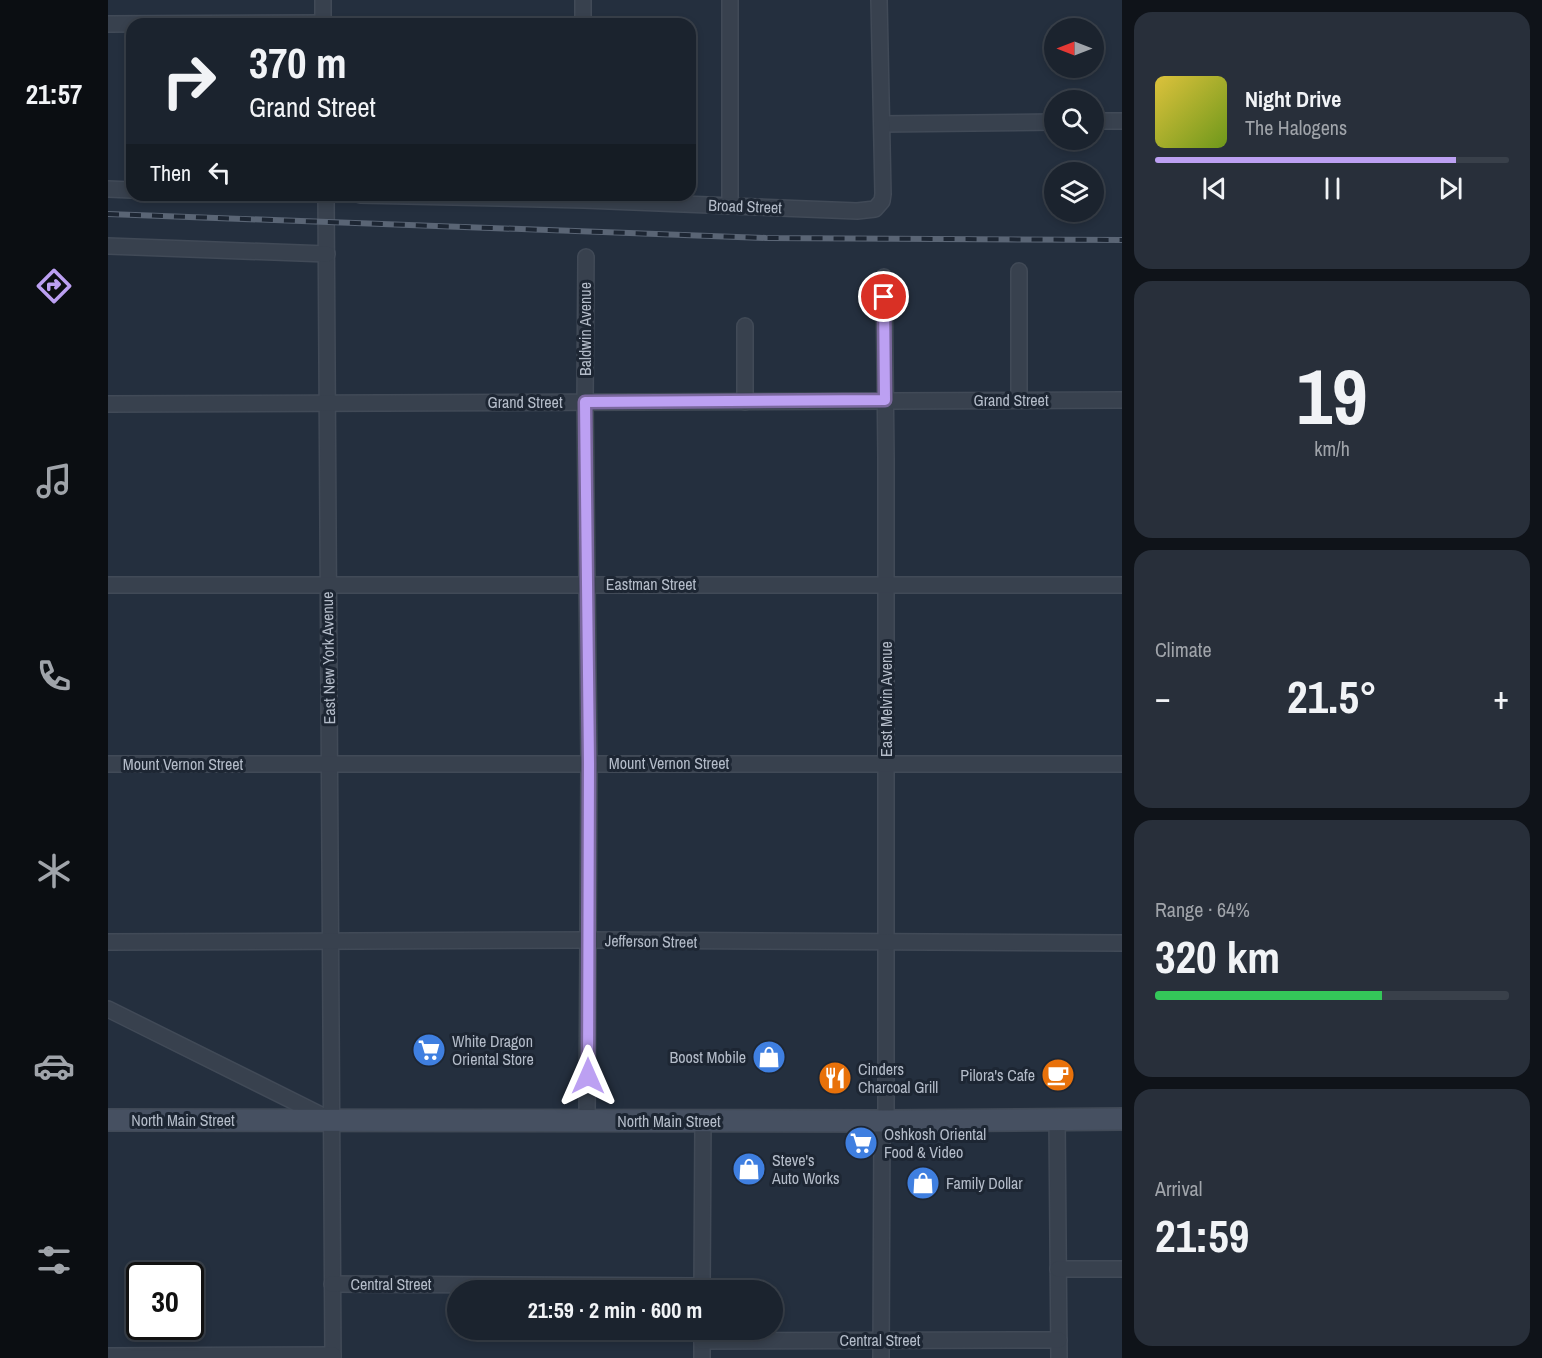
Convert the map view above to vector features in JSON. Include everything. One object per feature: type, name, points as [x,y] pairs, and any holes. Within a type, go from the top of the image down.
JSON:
[{"type":"main road","name":"North Main Street","points":[[108,1120],[1122,1119]]},
{"type":"street","points":[[323,0],[323,18]]},
{"type":"street","points":[[583,0],[583,18]]},
{"type":"street","points":[[730,0],[730,206]]},
{"type":"street","points":[[879,0],[882,124],[1044,122]]},
{"type":"street","points":[[108,24],[126,24]]},
{"type":"street","points":[[1104,122],[1122,121]]},
{"type":"street","name":"Broad Street","points":[[639,201],[864,211],[878,207],[883,194],[882,124]]},
{"type":"street","points":[[108,189],[126,190]]},
{"type":"street","name":"East New York Avenue","points":[[326,201],[333,1357]]},
{"type":"street","points":[[108,246],[327,254]]},
{"type":"street","name":"Baldwin Avenue","points":[[586,257],[586,584],[589,763],[587,1121]]},
{"type":"street","points":[[1019,271],[1019,400]]},
{"type":"street","name":"East Melvin Avenue","points":[[881,1358],[887,943],[884,277]]},
{"type":"street","points":[[745,326],[745,402]]},
{"type":"street","name":"Grand Street","points":[[108,404],[1122,400]]},
{"type":"street","name":"Eastman Street","points":[[108,585],[1122,585]]},
{"type":"street","name":"Mount Vernon Street","points":[[108,764],[1122,764]]},
{"type":"street","name":"Jefferson Street","points":[[108,942],[588,940],[1122,943]]},
{"type":"street","points":[[108,1009],[333,1120]]},
{"type":"street","points":[[1057,1119],[1059,1358]]},
{"type":"street","points":[[702,1120],[702,1280]]},
{"type":"street","points":[[1058,1269],[1122,1269]]},
{"type":"street","name":"Central Street","points":[[332,1284],[447,1285]]},
{"type":"street","name":"Central Street","points":[[783,1337],[1059,1340]]},
{"type":"street","points":[[702,1340],[702,1358]]},
{"type":"street","points":[[108,1356],[333,1357]]},
{"type":"railway","points":[[108,214],[766,238],[1122,240]]},
{"type":"place","name":"White Dragon Oriental Store","points":[[429,1050]]},
{"type":"place","name":"Boost Mobile","points":[[769,1057]]},
{"type":"place","name":"Pilora's Cafe","points":[[1058,1075]]},
{"type":"place","name":"Cinders Charcoal Grill","points":[[835,1078]]},
{"type":"place","name":"Oshkosh Oriental Food & Video","points":[[861,1143]]},
{"type":"place","name":"Steve's Auto Works","points":[[749,1169]]},
{"type":"place","name":"Family Dollar","points":[[923,1183]]},
{"type":"route","points":[[588,1076],[589,763],[585,402],[885,400],[884,297]]}]
